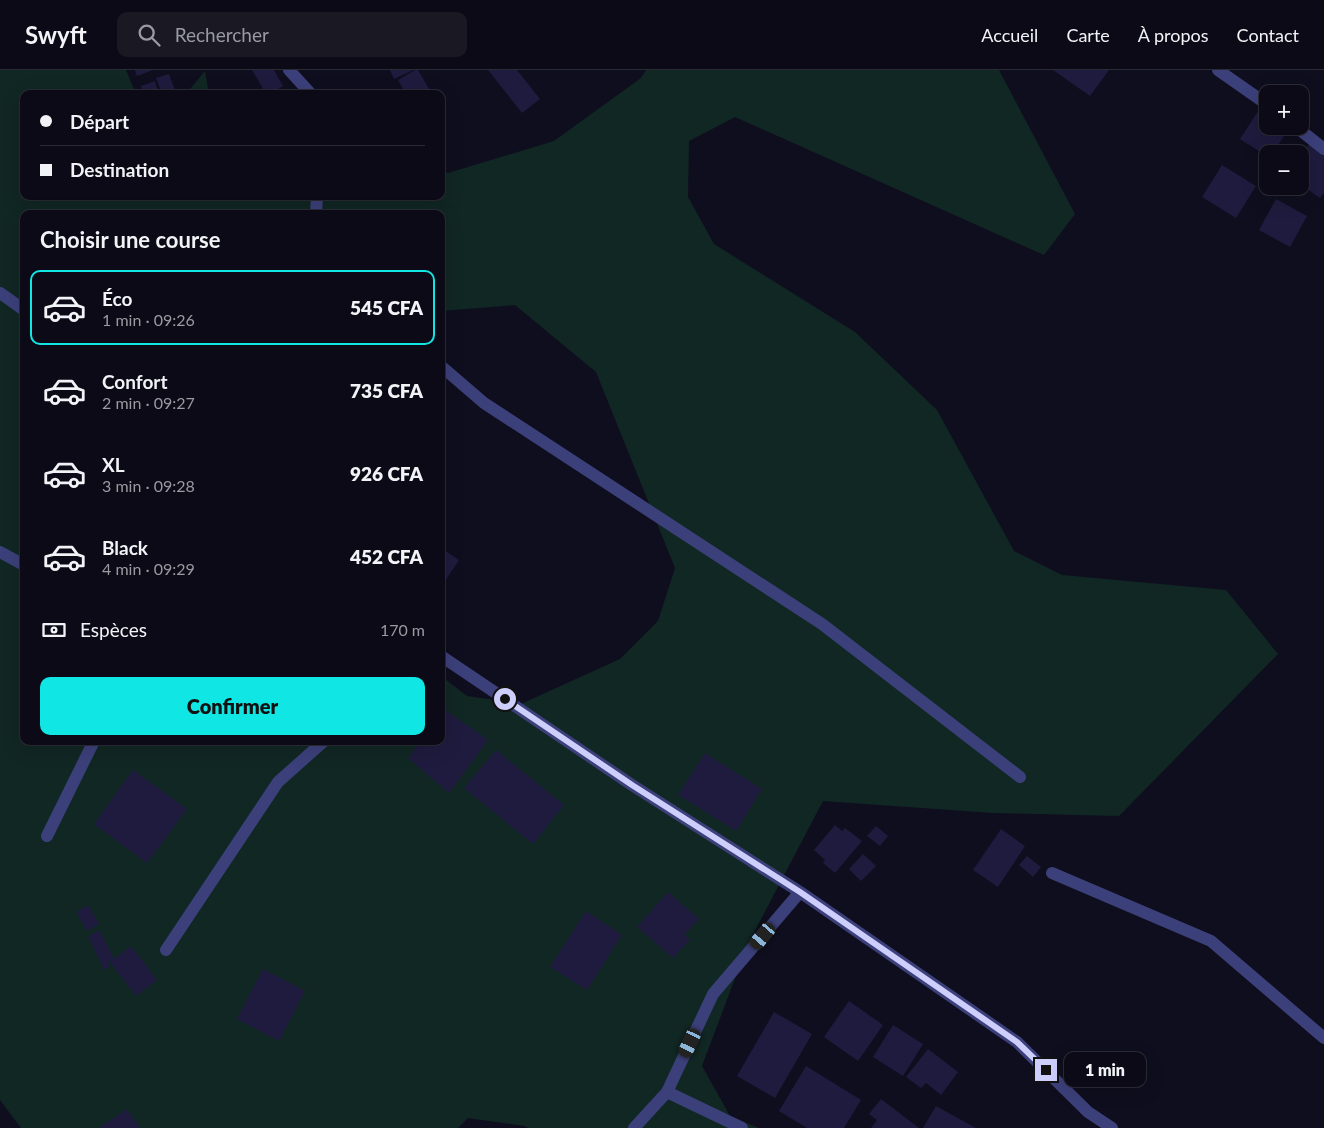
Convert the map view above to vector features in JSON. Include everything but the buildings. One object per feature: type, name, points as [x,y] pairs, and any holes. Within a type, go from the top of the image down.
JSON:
[{"type":"street","points":[[290,70],[308,90]]},
{"type":"street","points":[[1218,70],[1259,99]]},
{"type":"street","points":[[1306,135],[1324,149]]},
{"type":"street","points":[[0,293],[20,307]]},
{"type":"street","points":[[445,369],[484,403],[822,624],[1020,778]]},
{"type":"street","points":[[0,552],[20,563]]},
{"type":"street","points":[[445,659],[632,785],[800,892],[1017,1042],[1088,1112],[1112,1128]]},
{"type":"street","points":[[47,836],[92,745]]},
{"type":"street","points":[[166,950],[278,782],[320,745]]},
{"type":"street","points":[[1052,872],[1211,941],[1324,1038]]},
{"type":"street","points":[[634,1128],[667,1092],[713,994],[800,892]]},
{"type":"street","points":[[667,1092],[742,1128]]},
{"type":"green space","points":[[0,70],[126,70],[134,90],[20,90],[20,200],[445,200],[445,172],[448,173],[554,141],[641,78],[646,70],[999,70],[1075,214],[1044,255],[735,117],[689,141],[688,197],[714,244],[855,332],[937,410],[1014,551],[1062,575],[1226,590],[1278,654],[1119,816],[993,813],[823,801],[748,944],[702,1066],[730,1116],[759,1128],[528,1128],[468,1118],[458,1128],[21,1128],[0,1100]]},
{"type":"green space","points":[[205,71],[208,90],[189,90]]},
{"type":"route","points":[[505,699],[632,785],[800,892],[1017,1042],[1046,1070]]}]
